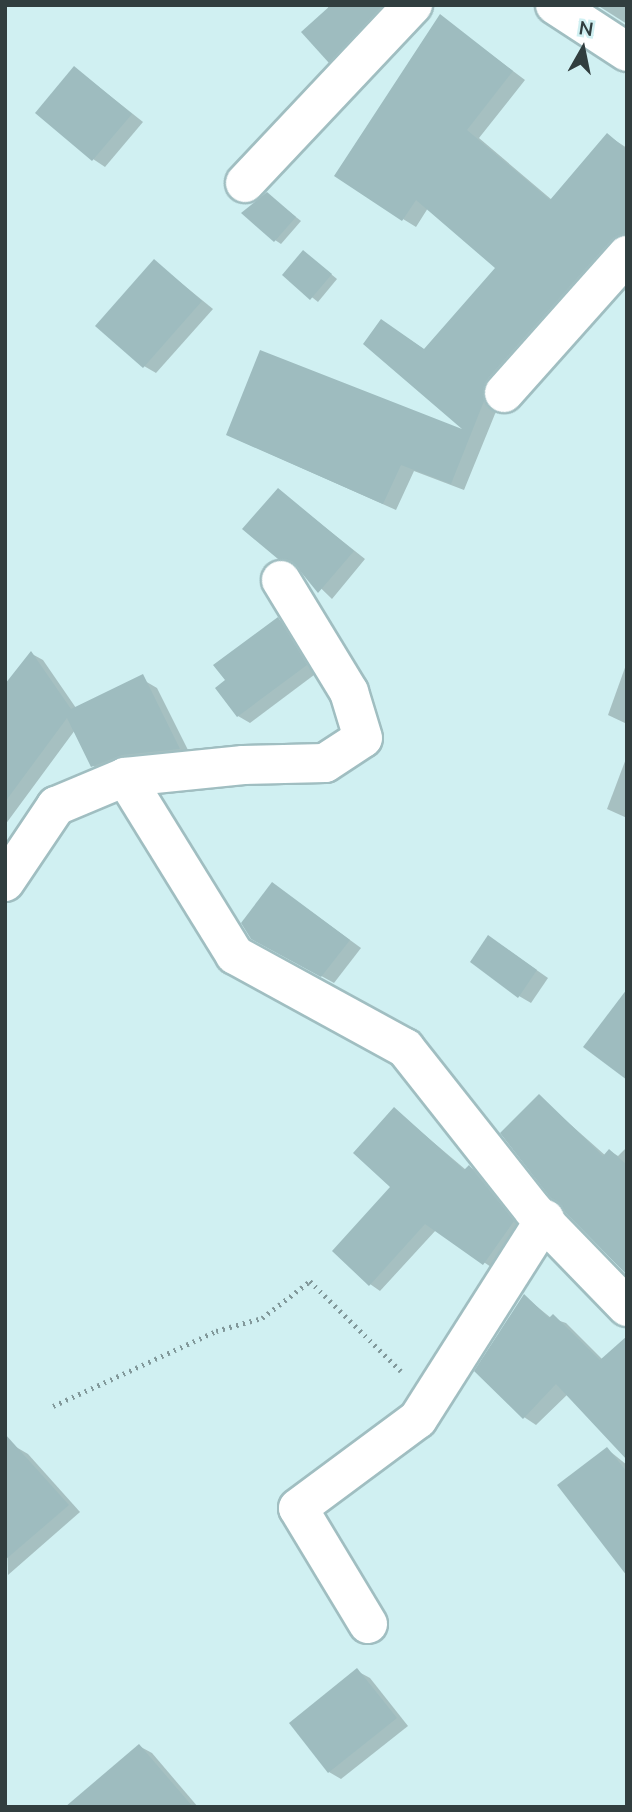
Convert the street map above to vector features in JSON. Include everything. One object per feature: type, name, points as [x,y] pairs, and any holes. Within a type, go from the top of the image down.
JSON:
[{"type":"main road","points":[[244,183],[413,5]]},
{"type":"main road","points":[[555,5],[627,52]]},
{"type":"main road","points":[[504,393],[627,255]]},
{"type":"main road","points":[[5,882],[56,806],[125,777],[243,765],[325,763],[363,738],[349,692],[281,580]]},
{"type":"main road","points":[[125,777],[235,956],[405,1048],[545,1219],[627,1307]]},
{"type":"main road","points":[[368,1624],[298,1508],[418,1419],[545,1219]]},
{"type":"path","points":[[53,1406],[216,1331],[262,1318],[310,1281],[378,1345],[427,1403]]},
{"type":"building","points":[[331,5],[383,5],[329,63],[301,32]]},
{"type":"building","points":[[440,14],[513,71],[467,130],[550,200],[607,133],[627,150],[627,232],[611,240],[488,378],[484,401],[451,484],[401,465],[383,504],[226,435],[260,350],[462,429],[363,344],[381,319],[424,349],[495,268],[416,200],[402,221],[334,176]]},
{"type":"building","points":[[74,66],[132,114],[92,161],[35,113]]},
{"type":"building","points":[[267,192],[296,217],[274,242],[241,213]]},
{"type":"building","points":[[303,250],[332,274],[310,300],[282,275]]},
{"type":"building","points":[[154,259],[202,301],[143,368],[95,326]]},
{"type":"building","points":[[278,488],[354,551],[318,593],[292,561],[278,559],[242,529]]},
{"type":"building","points":[[278,617],[307,665],[237,717],[215,688],[225,680],[213,665]]},
{"type":"building","points":[[31,651],[71,709],[143,674],[180,749],[122,755],[91,767],[67,718],[5,802],[5,684]]},
{"type":"building","points":[[272,882],[350,940],[321,977],[251,939],[241,923]]},
{"type":"building","points":[[488,935],[537,970],[518,998],[470,962]]},
{"type":"building","points":[[627,989],[627,1080],[583,1047]]},
{"type":"building","points":[[539,1094],[603,1156],[609,1149],[627,1165],[627,1275],[549,1196],[500,1133]]},
{"type":"building","points":[[394,1107],[464,1170],[469,1165],[514,1221],[483,1265],[425,1224],[369,1286],[332,1251],[390,1187],[353,1153]]},
{"type":"building","points":[[524,1294],[549,1318],[553,1314],[600,1360],[627,1336],[627,1460],[556,1384],[523,1419],[474,1371]]},
{"type":"building","points":[[5,1434],[69,1505],[5,1560]]},
{"type":"building","points":[[607,1447],[627,1472],[627,1576],[557,1485]]},
{"type":"building","points":[[357,1668],[397,1718],[328,1773],[289,1723]]},
{"type":"building","points":[[139,1744],[193,1807],[65,1807]]}]
